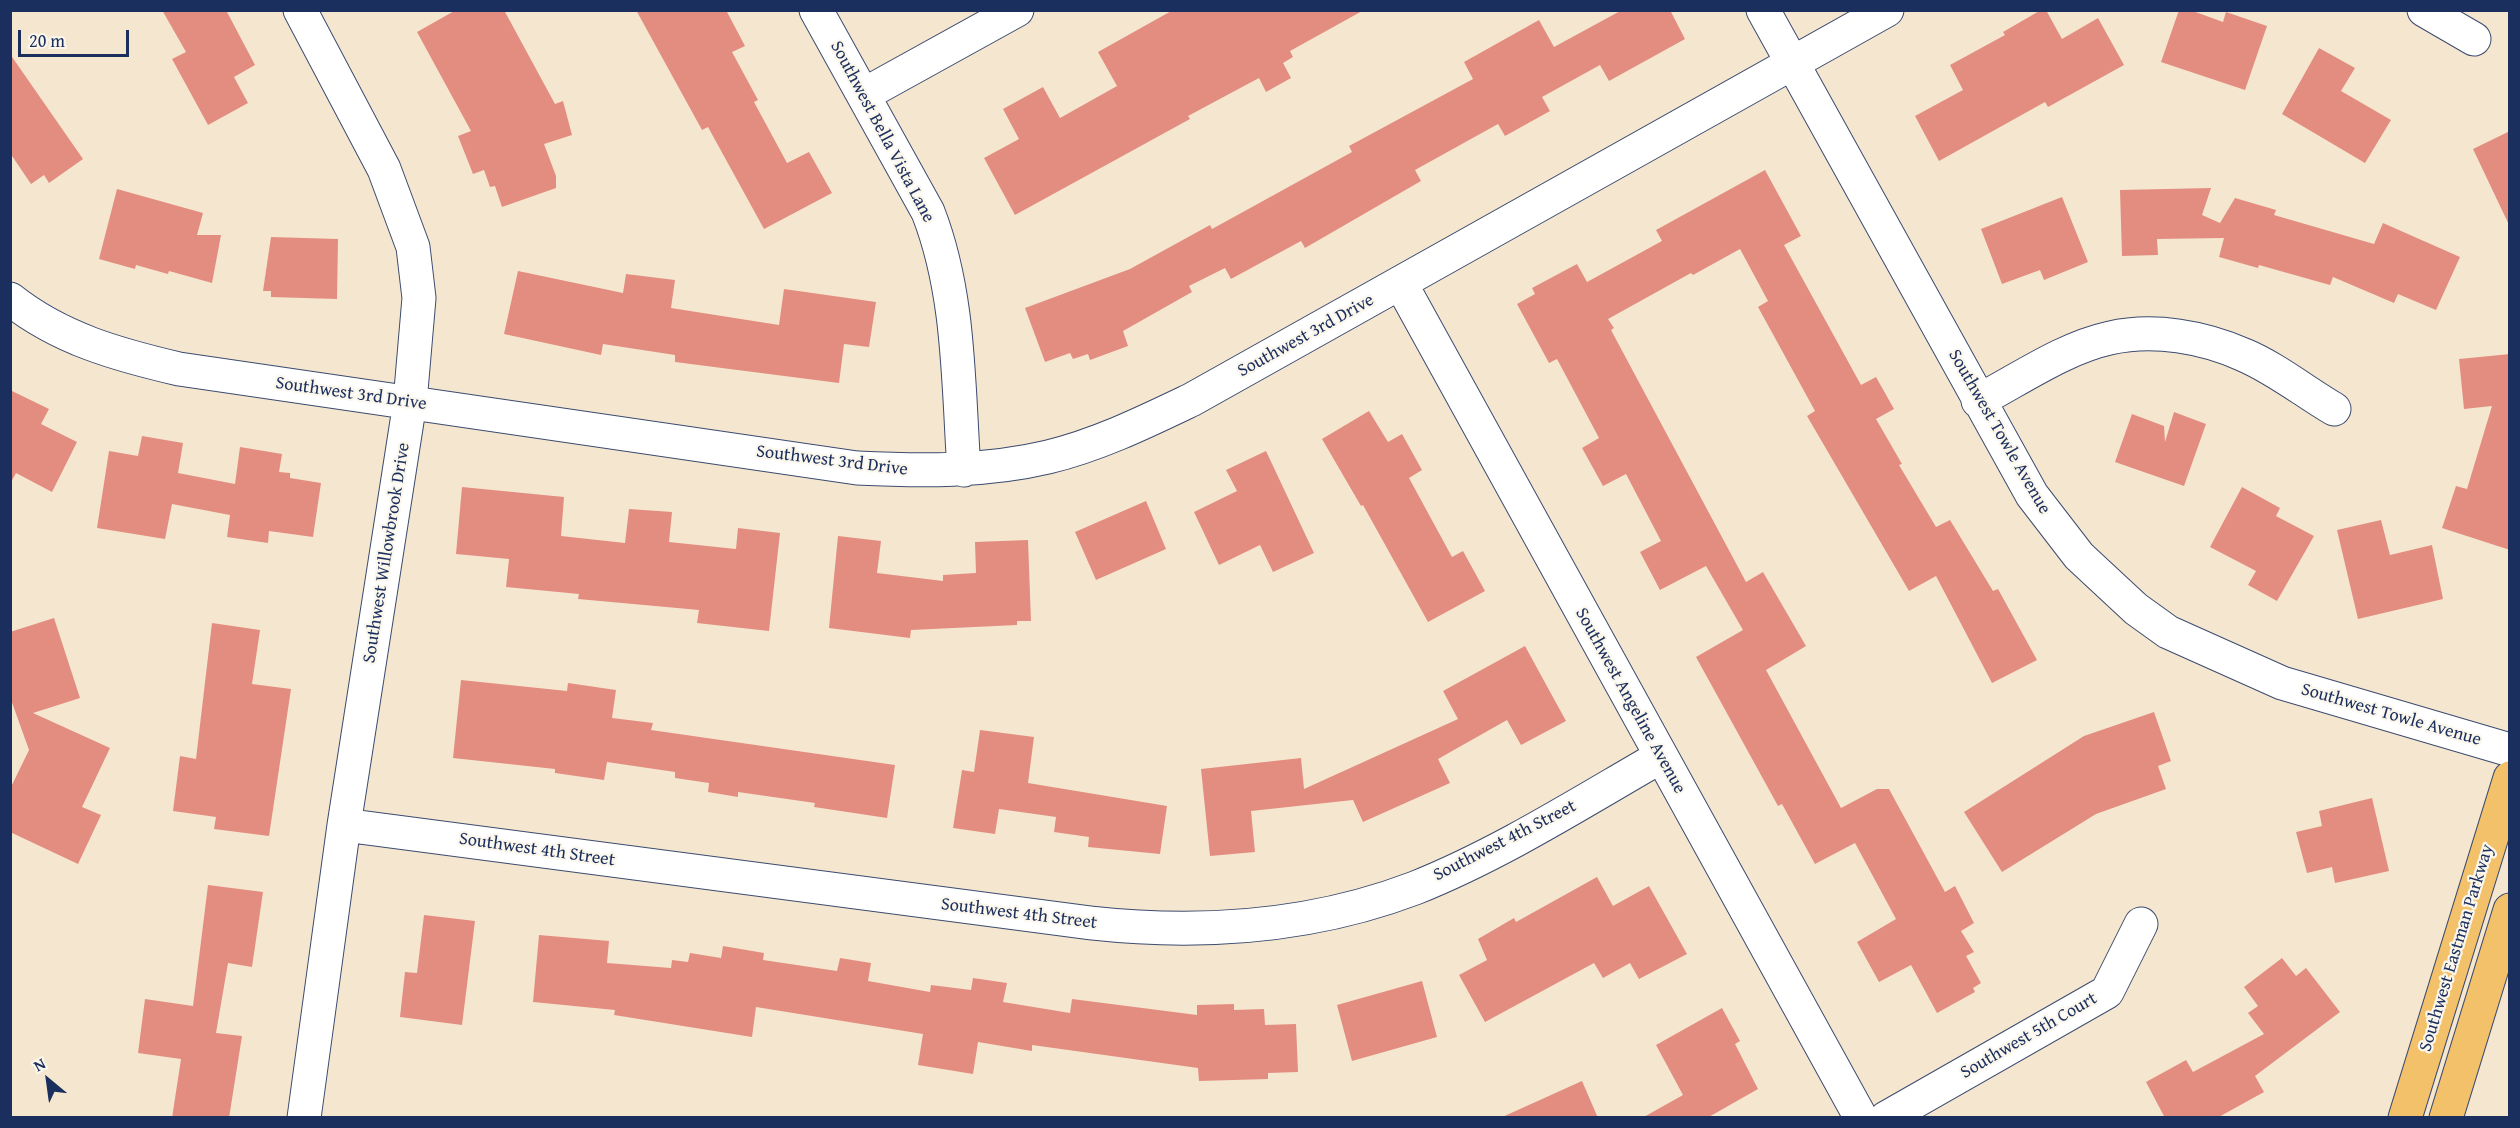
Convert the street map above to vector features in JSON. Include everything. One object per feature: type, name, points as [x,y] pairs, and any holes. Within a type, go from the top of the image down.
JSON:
[{"type":"main road","name":"Southwest Eastman Parkway","points":[[2405,1118],[2510,778]]},
{"type":"main road","points":[[2446,1118],[2510,910]]},
{"type":"street","name":"Southwest Willowbrook Drive","points":[[300,10],[384,169],[412,247],[419,298],[410,402],[344,825],[304,1118]]},
{"type":"street","name":"Southwest Bella Vista Lane","points":[[816,10],[865,94],[928,212],[943,253],[954,324],[964,470]]},
{"type":"street","points":[[865,94],[1017,10]]},
{"type":"street","name":"Southwest Towle Avenue","points":[[1763,10],[2032,495],[2056,528],[2109,586],[2168,632],[2282,682],[2510,750]]},
{"type":"street","name":"Southwest 3rd Drive","points":[[10,299],[28,313],[73,338],[119,355],[179,369],[857,468],[918,471],[964,470],[1047,458],[1137,426],[1191,400],[1887,10]]},
{"type":"street","points":[[2424,10],[2474,39]]},
{"type":"street","name":"Southwest Angeline Avenue","points":[[1401,284],[1660,758],[1861,1118]]},
{"type":"street","points":[[1978,401],[2065,355],[2110,338],[2154,334],[2198,339],[2245,355],[2334,410]]},
{"type":"street","name":"Southwest 4th Street","points":[[344,825],[1091,924],[1187,930],[1280,924],[1326,915],[1416,887],[1501,847],[1660,758]]},
{"type":"street","name":"Southwest 5th Court","points":[[1886,1118],[2106,992],[2141,924]]},
{"type":"building","points":[[162,10],[226,10],[255,65],[234,77],[248,103],[208,125],[172,59],[186,52]]},
{"type":"building","points":[[456,10],[504,10],[555,104],[563,101],[572,135],[544,144],[556,176],[556,188],[502,207],[495,186],[490,187],[484,170],[473,174],[458,136],[471,131],[417,32]]},
{"type":"building","points":[[636,10],[726,10],[745,46],[732,52],[758,100],[754,102],[787,163],[809,152],[832,193],[764,229],[708,127],[702,130]]},
{"type":"building","points":[[1173,10],[1364,10],[1290,51],[1293,57],[1283,63],[1291,78],[1266,92],[1259,78],[1188,116],[1190,119],[1015,215],[984,158],[1019,139],[1003,109],[1043,87],[1060,118],[1117,86],[1098,52]]},
{"type":"building","points":[[1622,10],[1670,10],[1685,39],[1609,81],[1600,65],[1542,97],[1550,111],[1505,136],[1498,124],[1415,170],[1421,181],[1305,248],[1301,241],[1231,279],[1225,268],[1189,286],[1192,292],[1123,331],[1128,346],[1090,360],[1088,354],[1073,359],[1070,353],[1045,362],[1025,308],[1130,269],[1210,225],[1212,229],[1352,152],[1349,146],[1473,79],[1464,62],[1539,20],[1554,47]]},
{"type":"building","points":[[2041,10],[2046,10],[2062,39],[2098,18],[2124,65],[2048,107],[2045,102],[1939,161],[1915,116],[1963,90],[1950,65],[2005,35],[2003,32]]},
{"type":"building","points":[[2179,10],[2190,10],[2223,22],[2226,12],[2267,26],[2245,90],[2161,62]]},
{"type":"building","points":[[2319,48],[2355,68],[2341,91],[2391,120],[2365,163],[2282,114]]},
{"type":"building","points":[[10,54],[83,159],[49,183],[44,175],[31,184],[10,153]]},
{"type":"building","points":[[2510,131],[2510,227],[2473,149]]},
{"type":"building","points":[[1765,170],[1801,236],[1784,245],[1861,385],[1876,377],[1894,409],[1876,419],[1902,464],[1899,465],[1936,527],[1950,520],[1993,591],[1998,589],[2037,660],[1992,683],[1936,576],[1909,591],[1807,416],[1815,411],[1758,307],[1768,301],[1740,249],[1608,319],[1614,328],[1611,330],[1746,582],[1763,572],[1806,646],[1766,670],[1841,808],[1877,789],[1889,789],[1945,892],[1955,886],[1974,923],[1961,931],[1974,952],[1966,956],[1981,983],[1973,988],[1975,992],[1937,1013],[1911,965],[1879,982],[1857,942],[1896,919],[1855,843],[1815,864],[1782,804],[1778,806],[1696,657],[1743,630],[1706,566],[1660,590],[1640,552],[1661,541],[1626,474],[1603,486],[1582,448],[1599,438],[1557,359],[1549,363],[1517,304],[1535,294],[1532,288],[1577,264],[1587,282],[1662,241],[1656,230]]},
{"type":"building","points":[[2211,188],[2202,215],[2220,223],[2235,198],[2276,210],[2274,215],[2374,244],[2383,223],[2460,257],[2436,310],[2398,294],[2394,303],[2333,277],[2330,285],[2259,265],[2258,268],[2219,257],[2224,238],[2157,239],[2158,255],[2122,256],[2120,190]]},
{"type":"building","points":[[117,189],[203,213],[197,235],[221,235],[212,283],[169,271],[168,274],[136,265],[135,269],[99,259]]},
{"type":"building","points":[[2062,197],[2088,262],[2044,280],[2040,270],[2002,284],[1981,229]]},
{"type":"building","points":[[271,237],[338,239],[337,299],[271,297],[271,291],[263,291]]},
{"type":"building","points":[[518,271],[623,293],[626,274],[675,280],[671,308],[779,325],[784,289],[876,302],[869,347],[844,344],[839,383],[675,362],[675,355],[603,344],[601,355],[504,334]]},
{"type":"building","points":[[2510,354],[2510,550],[2442,528],[2456,486],[2467,489],[2492,406],[2464,409],[2459,359]]},
{"type":"building","points":[[10,390],[49,409],[41,424],[77,442],[52,492],[16,473],[10,484]]},
{"type":"building","points":[[1369,411],[1388,442],[1402,434],[1422,470],[1409,478],[1452,557],[1463,551],[1485,591],[1428,622],[1363,505],[1361,506],[1322,439]]},
{"type":"building","points":[[2174,412],[2206,424],[2184,486],[2115,462],[2132,414],[2164,426],[2165,442]]},
{"type":"building","points":[[142,436],[183,443],[178,473],[235,484],[240,447],[282,454],[279,472],[290,473],[290,478],[321,483],[313,537],[269,531],[268,543],[227,537],[230,515],[172,504],[165,539],[97,528],[109,451],[138,456]]},
{"type":"building","points":[[1266,451],[1314,553],[1273,572],[1260,545],[1219,565],[1194,512],[1237,491],[1226,470]]},
{"type":"building","points":[[462,487],[564,497],[561,536],[625,543],[629,509],[672,512],[669,542],[736,549],[738,528],[780,533],[769,631],[697,623],[699,610],[578,599],[579,594],[506,587],[509,559],[456,554]]},
{"type":"building","points":[[2242,487],[2280,508],[2276,516],[2314,536],[2277,601],[2248,585],[2256,571],[2210,547]]},
{"type":"building","points":[[1146,501],[1166,549],[1096,580],[1075,532]]},
{"type":"building","points":[[2381,520],[2390,555],[2432,545],[2443,599],[2358,619],[2337,530]]},
{"type":"building","points":[[838,536],[881,541],[877,573],[943,581],[943,575],[976,573],[975,542],[1028,540],[1031,621],[1017,621],[1017,625],[911,630],[910,638],[829,628]]},
{"type":"building","points":[[54,618],[80,698],[33,713],[110,748],[82,807],[101,815],[78,864],[10,832],[10,789],[29,750],[10,697],[10,632]]},
{"type":"building","points":[[212,623],[260,630],[252,684],[291,689],[269,836],[214,829],[216,817],[173,811],[180,756],[196,759]]},
{"type":"building","points":[[1525,646],[1566,721],[1521,745],[1507,720],[1438,759],[1450,783],[1363,822],[1353,800],[1251,811],[1255,852],[1210,856],[1201,769],[1301,758],[1304,789],[1458,719],[1443,691]]},
{"type":"building","points":[[461,680],[567,691],[568,683],[616,690],[612,718],[653,723],[651,730],[895,765],[887,818],[814,807],[815,803],[738,792],[738,797],[708,792],[709,783],[675,778],[675,772],[607,762],[604,780],[555,773],[555,769],[453,758]]},
{"type":"building","points":[[2154,712],[2171,761],[2158,766],[2166,789],[2096,814],[2002,872],[1964,812],[2084,736]]},
{"type":"building","points":[[980,730],[1034,737],[1028,783],[1167,806],[1160,854],[1088,847],[1089,837],[1054,832],[1056,817],[999,809],[995,834],[953,828],[962,770],[974,772]]},
{"type":"building","points":[[2372,798],[2389,871],[2335,883],[2332,867],[2307,873],[2296,832],[2322,826],[2319,811]]},
{"type":"building","points":[[1597,877],[1613,906],[1649,886],[1687,954],[1639,979],[1630,963],[1603,978],[1594,963],[1485,1022],[1459,975],[1487,960],[1478,939],[1514,918],[1516,922]]},
{"type":"building","points":[[208,885],[263,892],[252,967],[228,963],[216,1033],[242,1036],[229,1118],[172,1118],[181,1059],[138,1053],[145,999],[193,1006]]},
{"type":"building","points":[[424,915],[475,921],[462,1025],[400,1017],[405,972],[417,973]]},
{"type":"building","points":[[539,935],[609,941],[607,963],[671,968],[672,960],[688,962],[690,953],[721,958],[723,946],[764,953],[763,960],[837,971],[840,958],[871,963],[868,981],[930,992],[931,985],[971,990],[973,978],[1007,983],[1003,1002],[1070,1013],[1072,999],[1197,1015],[1197,1005],[1234,1004],[1234,1010],[1264,1009],[1265,1025],[1296,1024],[1298,1072],[1268,1073],[1268,1079],[1199,1081],[1198,1068],[1032,1045],[1032,1051],[978,1042],[973,1074],[918,1065],[923,1034],[756,1007],[752,1037],[614,1015],[615,1010],[533,1002]]},
{"type":"building","points":[[2282,958],[2296,976],[2306,968],[2340,1012],[2255,1076],[2264,1092],[2217,1118],[2165,1118],[2146,1082],[2186,1060],[2193,1072],[2264,1034],[2248,1013],[2258,1006],[2244,987]]},
{"type":"building","points":[[1422,981],[1437,1037],[1352,1061],[1337,1005]]},
{"type":"building","points":[[1722,1008],[1740,1041],[1735,1044],[1758,1089],[1707,1118],[1642,1118],[1683,1095],[1656,1045]]},
{"type":"building","points":[[1582,1081],[1598,1118],[1500,1118]]}]
